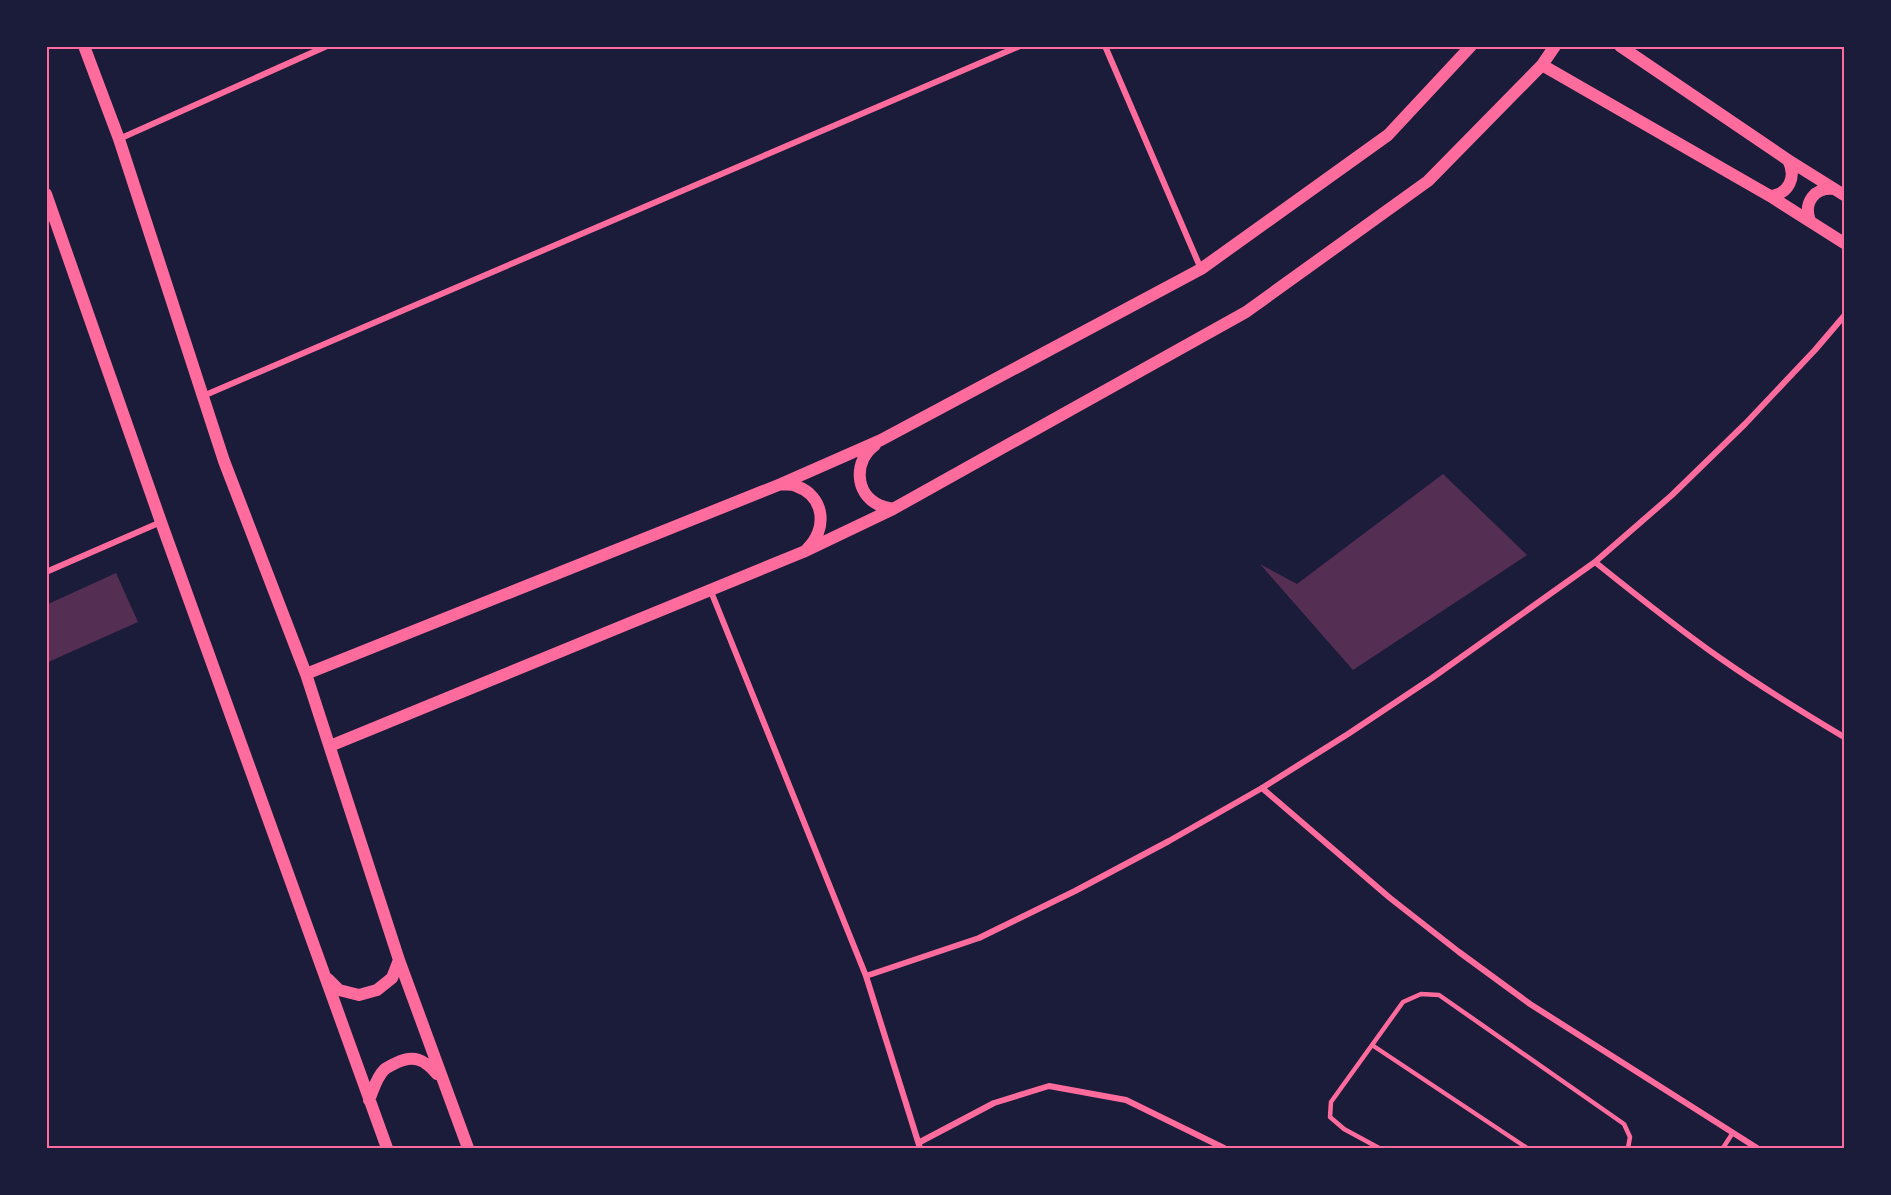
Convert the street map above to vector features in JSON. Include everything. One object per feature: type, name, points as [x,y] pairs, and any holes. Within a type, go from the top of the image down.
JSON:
[{"type":"main road","points":[[84,46],[119,139],[224,462],[306,674],[399,960],[468,1149]]},
{"type":"main road","points":[[306,674],[781,484],[881,440],[1201,269],[1388,135],[1471,46]]},
{"type":"main road","points":[[330,746],[804,552],[893,509],[1246,312],[1428,181],[1542,65],[1555,46]]},
{"type":"main road","points":[[1620,46],[1788,160],[1840,192]]},
{"type":"main road","points":[[1542,65],[1770,196],[1845,243]]},
{"type":"main road","points":[[1770,196],[1778,195],[1790,184],[1793,176],[1788,160]]},
{"type":"main road","points":[[1810,221],[1808,205],[1811,197],[1826,188],[1840,192]]},
{"type":"main road","points":[[46,194],[160,522],[387,1149]]},
{"type":"main road","points":[[881,440],[868,450],[860,464],[859,480],[865,494],[877,504],[893,509]]},
{"type":"main road","points":[[781,484],[795,485],[807,492],[816,502],[821,516],[820,530],[814,542],[804,552]]},
{"type":"main road","points":[[325,976],[339,990],[358,995],[377,990],[392,978],[399,960]]},
{"type":"main road","points":[[369,1100],[384,1070],[404,1060],[418,1059],[429,1064],[444,1082]]},
{"type":"street","points":[[119,139],[327,46]]},
{"type":"street","points":[[203,396],[1020,46]]},
{"type":"street","points":[[1105,46],[1201,269]]},
{"type":"street","points":[[866,976],[979,938],[1107,874],[1262,788],[1348,734],[1595,562],[1672,495],[1745,424],[1845,316]]},
{"type":"street","points":[[46,572],[160,522]]},
{"type":"street","points":[[1595,562],[1721,659],[1845,737]]},
{"type":"street","points":[[710,590],[866,976],[920,1145],[994,1103],[1049,1086],[1126,1100],[1224,1149]]},
{"type":"street","points":[[1262,788],[1390,898],[1530,1004],[1757,1149]]},
{"type":"lane","points":[[1379,1149],[1344,1129],[1330,1117],[1331,1102],[1403,1002],[1421,994],[1439,995],[1624,1124],[1630,1137],[1628,1149]]},
{"type":"lane","points":[[1372,1045],[1527,1149]]},
{"type":"lane","points":[[1723,1149],[1732,1134]]},
{"type":"building","points":[[1443,474],[1527,555],[1353,670],[1260,564],[1297,584]]},
{"type":"building","points":[[116,573],[138,622],[46,663],[46,605]]}]
